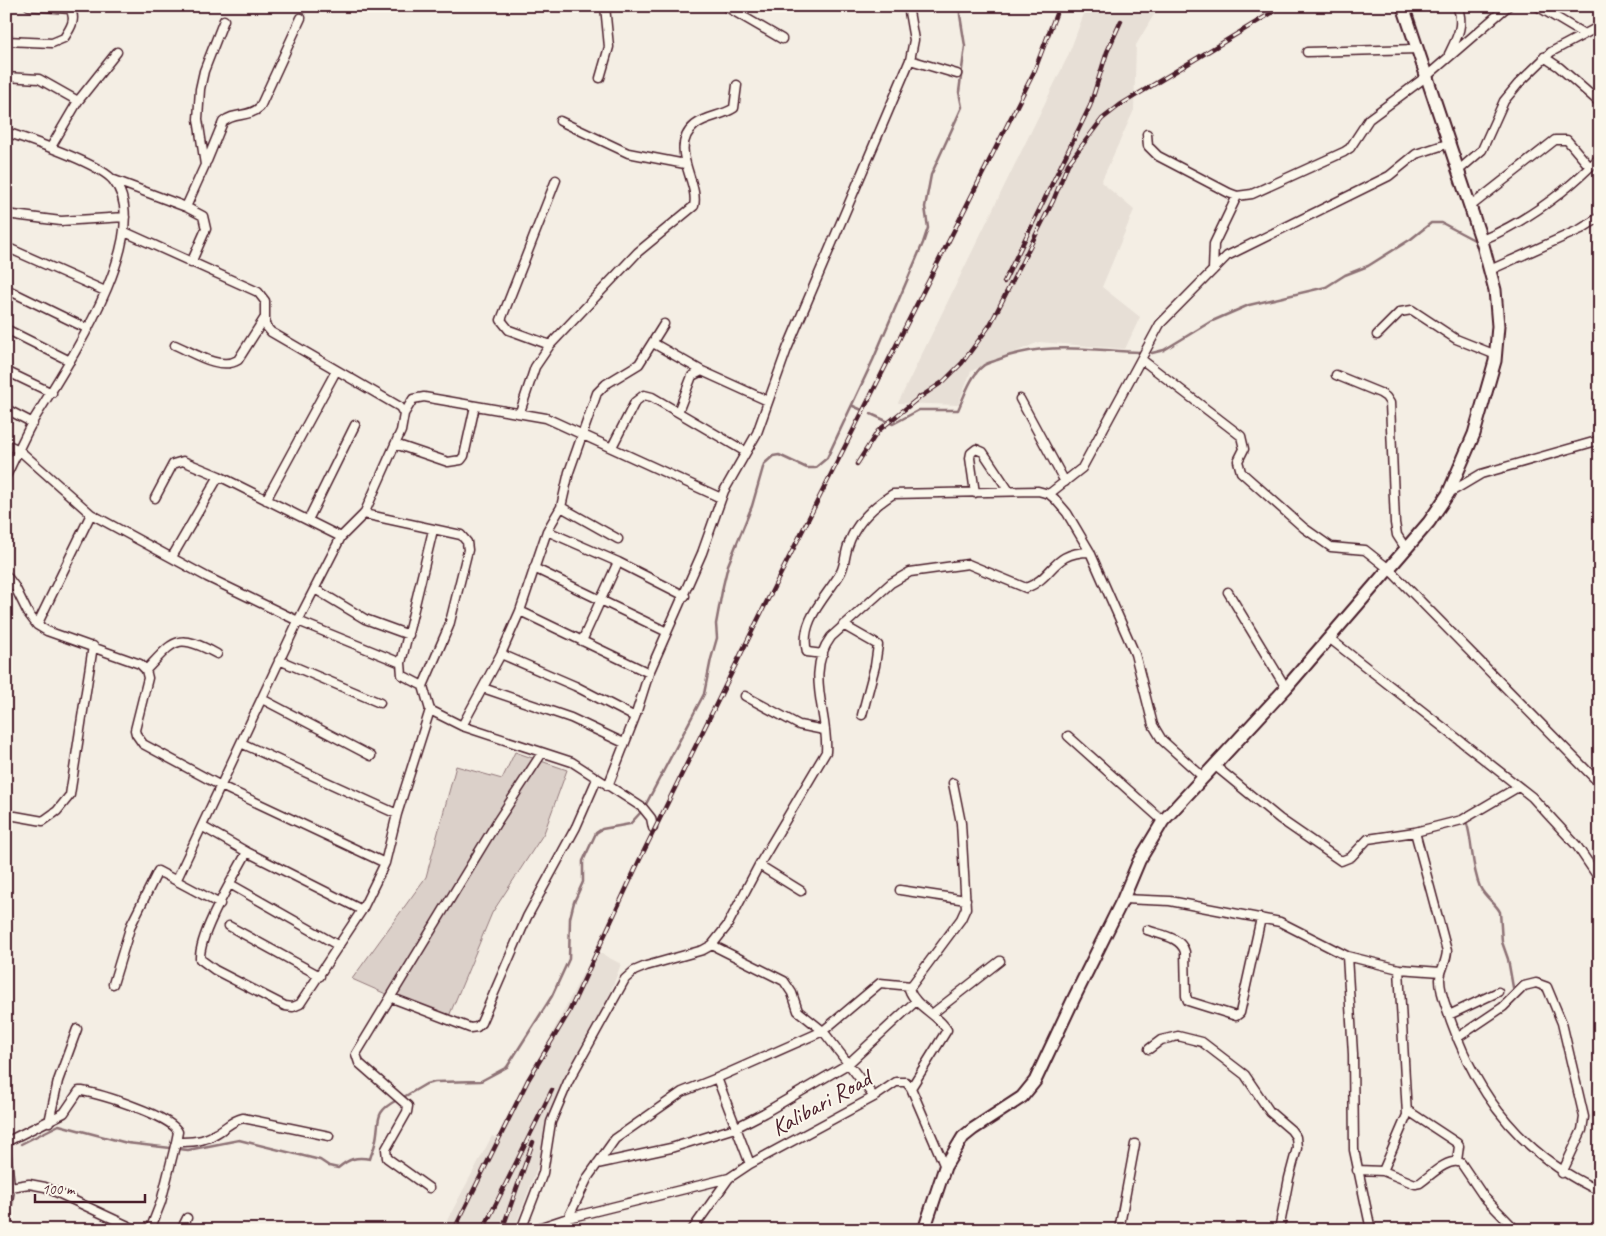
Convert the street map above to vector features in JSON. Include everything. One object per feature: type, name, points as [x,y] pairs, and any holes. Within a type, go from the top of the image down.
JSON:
[{"type":"highway","points":[[924,1230],[945,1168],[963,1137],[972,1129],[1022,1097],[1035,1081],[1123,899],[1139,861],[1163,821],[1286,688],[1440,509],[1474,434],[1490,384],[1496,355],[1497,309],[1482,240],[1403,6]]},
{"type":"street","points":[[6,41],[52,43],[64,38],[72,21],[73,16],[70,9],[29,6]]},
{"type":"street","points":[[600,78],[609,47],[605,6]]},
{"type":"street","points":[[725,6],[782,39]]},
{"type":"street","points":[[608,786],[635,717],[649,673],[685,596],[721,498],[732,473],[757,433],[788,349],[910,60],[914,40],[908,6]]},
{"type":"street","points":[[1447,58],[1460,30],[1461,17],[1458,6]]},
{"type":"street","points":[[1147,134],[1148,146],[1158,156],[1237,196],[1252,194],[1344,152],[1369,119],[1427,76],[1508,6]]},
{"type":"street","points":[[1537,6],[1584,34]]},
{"type":"street","points":[[186,207],[222,122],[227,117],[254,113],[260,107],[301,18]]},
{"type":"street","points":[[205,165],[198,119],[200,89],[204,71],[224,20]]},
{"type":"street","points":[[1459,170],[1482,150],[1509,94],[1544,58],[1600,26]]},
{"type":"street","points":[[1307,52],[1418,49]]},
{"type":"street","points":[[51,147],[78,101],[117,52]]},
{"type":"street","points":[[1544,58],[1559,67],[1600,104]]},
{"type":"street","points":[[910,60],[957,74]]},
{"type":"street","points":[[6,76],[39,80],[78,101]]},
{"type":"street","points":[[520,412],[535,367],[550,345],[638,252],[694,206],[695,193],[684,164],[686,139],[689,130],[700,122],[734,108],[737,85]]},
{"type":"street","points":[[560,121],[624,151],[684,164]]},
{"type":"street","points":[[6,132],[51,147],[106,174],[113,180],[186,207],[203,216],[207,223],[206,229],[191,263]]},
{"type":"street","points":[[1471,206],[1555,140],[1567,140],[1590,167]]},
{"type":"street","points":[[1048,494],[1078,472],[1086,462],[1160,324],[1213,270],[1237,250],[1388,176],[1416,154],[1450,144]]},
{"type":"street","points":[[1482,240],[1524,219],[1568,187],[1600,157]]},
{"type":"street","points":[[6,476],[33,423],[88,329],[116,265],[125,232],[125,217],[122,198],[113,180]]},
{"type":"street","points":[[550,345],[509,330],[501,320],[556,180]]},
{"type":"street","points":[[1213,270],[1214,244],[1237,196]]},
{"type":"street","points":[[6,214],[61,221],[125,217]]},
{"type":"street","points":[[1490,270],[1580,229],[1600,217]]},
{"type":"street","points":[[125,232],[258,292],[266,301],[264,319],[265,325],[271,332],[400,407],[404,414]]},
{"type":"street","points":[[6,247],[106,291]]},
{"type":"street","points":[[6,289],[88,329]]},
{"type":"street","points":[[1377,335],[1400,312],[1412,310],[1456,339],[1496,355]]},
{"type":"street","points":[[175,345],[218,363],[233,363],[238,360],[264,319]]},
{"type":"street","points":[[462,726],[501,654],[520,611],[547,532],[561,507],[565,484],[600,388],[633,370],[644,359],[664,324]]},
{"type":"street","points":[[6,329],[70,361]]},
{"type":"street","points":[[653,343],[702,371],[768,400]]},
{"type":"street","points":[[1142,360],[1241,436],[1244,449],[1238,461],[1238,466],[1241,472],[1267,497],[1304,528],[1331,547],[1366,550],[1389,569],[1600,784]]},
{"type":"street","points":[[6,371],[52,393]]},
{"type":"street","points":[[266,500],[336,371]]},
{"type":"street","points":[[678,412],[692,376],[702,371]]},
{"type":"street","points":[[1336,375],[1380,393],[1390,403],[1395,523],[1397,535],[1406,549]]},
{"type":"street","points":[[612,448],[639,398],[644,396],[652,397],[746,452]]},
{"type":"street","points":[[177,879],[203,827],[279,660],[341,537],[364,514],[396,444],[404,414],[410,402],[417,398],[520,412],[553,421],[721,498]]},
{"type":"street","points":[[1020,399],[1065,482]]},
{"type":"street","points":[[396,444],[448,462],[460,460],[464,456],[475,406]]},
{"type":"street","points":[[6,409],[33,423]]},
{"type":"street","points":[[308,520],[355,425]]},
{"type":"street","points":[[1448,494],[1481,474],[1523,460],[1600,440]]},
{"type":"street","points":[[6,444],[19,450],[91,514],[298,621],[400,664]]},
{"type":"street","points":[[975,493],[970,458],[971,453],[976,449],[984,452],[1009,491]]},
{"type":"street","points":[[155,498],[173,464],[177,461],[183,461],[219,476],[341,537]]},
{"type":"street","points":[[172,557],[219,476]]},
{"type":"street","points":[[824,654],[807,652],[805,647],[812,616],[841,573],[850,539],[870,511],[893,494],[1009,491],[1038,491],[1048,494],[1061,505],[1090,552],[1135,654],[1153,726],[1162,740],[1203,777]]},
{"type":"street","points":[[561,507],[618,539]]},
{"type":"street","points":[[37,625],[91,514]]},
{"type":"street","points":[[247,852],[202,944],[200,959],[285,1006],[293,1007],[300,1004],[320,976],[362,910],[385,863],[397,814],[430,710],[423,686],[449,626],[468,550],[467,542],[461,535],[364,514]]},
{"type":"street","points":[[423,686],[402,675],[400,664],[433,530]]},
{"type":"street","points":[[547,532],[618,562],[685,596]]},
{"type":"street","points":[[521,1230],[543,1173],[551,1122],[568,1082],[625,979],[634,971],[646,966],[712,946],[727,926],[759,865],[826,752],[827,740],[824,730],[818,672],[827,642],[862,606],[904,574],[968,564],[1026,588],[1034,584],[1065,556],[1090,552]]},
{"type":"street","points":[[582,641],[602,601],[618,562]]},
{"type":"street","points":[[534,568],[667,632]]},
{"type":"street","points":[[6,575],[37,625],[47,631],[140,664],[146,670],[148,678],[136,722],[136,734],[144,744],[221,786],[385,863]]},
{"type":"street","points":[[315,589],[365,619],[408,635]]},
{"type":"street","points":[[1228,592],[1286,688]]},
{"type":"street","points":[[520,611],[649,673]]},
{"type":"street","points":[[843,625],[878,645],[862,715]]},
{"type":"street","points":[[1329,638],[1532,797],[1558,823],[1577,846],[1600,880]]},
{"type":"street","points":[[146,670],[169,645],[176,642],[192,642],[217,654]]},
{"type":"street","points":[[16,816],[42,822],[49,818],[70,794],[93,646]]},
{"type":"street","points":[[501,654],[575,686],[635,717]]},
{"type":"street","points":[[279,660],[380,703]]},
{"type":"street","points":[[483,688],[571,718],[624,743]]},
{"type":"street","points":[[746,696],[799,725],[824,730]]},
{"type":"street","points":[[262,699],[370,756]]},
{"type":"street","points":[[430,710],[462,726],[572,762],[643,808],[651,818],[653,828]]},
{"type":"street","points":[[1068,736],[1163,821]]},
{"type":"street","points":[[241,743],[397,814]]},
{"type":"street","points":[[429,1188],[392,1163],[385,1153],[407,1112],[408,1106],[359,1063],[356,1054],[392,998],[497,822],[542,753]]},
{"type":"street","points":[[1214,765],[1280,819],[1341,861],[1347,860],[1368,840],[1415,832],[1462,820],[1518,787]]},
{"type":"street","points":[[392,998],[470,1028],[477,1027],[481,1023],[527,916],[576,827],[596,779]]},
{"type":"street","points":[[911,1088],[946,1035],[944,1025],[916,1001],[910,993],[910,986],[961,919],[966,900],[961,823],[954,783]]},
{"type":"street","points":[[203,827],[247,852],[362,910]]},
{"type":"street","points":[[1415,832],[1447,951],[1446,962],[1441,972],[1441,989],[1457,1038],[1477,1080],[1494,1107],[1536,1153],[1562,1173],[1600,1191]]},
{"type":"street","points":[[759,865],[801,892]]},
{"type":"street","points":[[113,984],[131,925],[158,871],[177,879],[220,904]]},
{"type":"street","points":[[230,884],[339,946]]},
{"type":"street","points":[[900,890],[966,900]]},
{"type":"street","points":[[1123,899],[1170,901],[1261,918],[1288,925],[1347,956],[1399,969],[1441,972]]},
{"type":"street","points":[[1147,930],[1179,941],[1183,946],[1186,952],[1186,996],[1188,1000],[1236,1016],[1240,1013],[1261,918]]},
{"type":"street","points":[[229,926],[320,976]]},
{"type":"street","points":[[712,946],[784,981],[792,993],[798,1011],[822,1031],[874,1097]]},
{"type":"street","points":[[1347,956],[1353,1054],[1354,1150],[1371,1230]]},
{"type":"street","points":[[932,1014],[1000,960]]},
{"type":"street","points":[[1383,1171],[1403,1126],[1407,1110],[1399,969]]},
{"type":"street","points":[[568,1218],[581,1189],[615,1139],[682,1092],[822,1031],[880,983],[910,986]]},
{"type":"street","points":[[1457,1038],[1503,1007],[1524,986],[1536,983],[1547,987],[1562,1023],[1584,1117],[1582,1130],[1562,1173]]},
{"type":"street","points":[[1450,1015],[1498,992]]},
{"type":"street","points":[[597,1164],[671,1148],[735,1128],[848,1064],[916,1001]]},
{"type":"street","points":[[49,1122],[58,1081],[77,1029]]},
{"type":"street","points":[[1149,1049],[1161,1040],[1178,1036],[1202,1042],[1245,1075],[1270,1112],[1291,1130],[1296,1137],[1297,1148],[1289,1178],[1280,1230]]},
{"type":"street","points":[[717,1078],[750,1164]]},
{"type":"street","name":"Kalibari Road","points":[[692,1230],[729,1178],[750,1164],[900,1081],[906,1082],[911,1088],[945,1168]]},
{"type":"street","points":[[6,1142],[49,1122],[68,1110],[75,1096],[82,1091],[136,1108],[172,1124],[178,1132],[176,1144],[161,1202],[150,1230]]},
{"type":"street","points":[[1407,1110],[1457,1143],[1459,1146],[1457,1161]]},
{"type":"street","points":[[176,1144],[206,1138],[236,1119],[243,1118],[328,1136]]},
{"type":"street","points":[[1119,1230],[1135,1144]]},
{"type":"street","points":[[6,1148],[10,1187],[6,1217]]},
{"type":"street","points":[[1357,1170],[1383,1171],[1415,1184],[1420,1183],[1450,1162],[1457,1161],[1461,1163],[1484,1197],[1516,1230]]},
{"type":"street","points":[[532,1230],[568,1218],[729,1178]]},
{"type":"street","points":[[10,1187],[29,1184],[45,1187],[137,1230]]},
{"type":"street","points":[[181,1230],[187,1218]]},
{"type":"shaded area","points":[[1087,6],[1159,6],[1136,45],[1134,110],[1101,182],[1134,210],[1102,287],[1140,317],[1125,349],[1039,342],[971,371],[958,405],[898,403],[1068,56]]},
{"type":"shaded area","points":[[515,752],[567,770],[544,833],[492,913],[447,1021],[352,979],[426,877],[456,766],[502,779]]},
{"type":"shaded area","points":[[598,952],[621,964],[606,1004],[547,1120],[547,1141],[514,1230],[442,1230],[492,1136],[498,1139],[584,971]]},
{"type":"waterway","points":[[645,806],[704,694],[717,638],[716,624],[728,565],[752,506],[764,464],[773,456],[779,455],[807,468],[815,468],[827,458],[873,360],[923,243],[928,228],[925,207],[931,175],[962,107],[959,92],[965,46],[960,6]]},
{"type":"waterway","points":[[1152,353],[1164,350],[1210,322],[1249,305],[1326,287],[1345,275],[1368,266],[1411,239],[1431,223],[1442,223],[1478,242]]},
{"type":"waterway","points":[[871,414],[893,424],[919,410],[958,410],[968,387],[979,370],[986,364],[1014,354],[1032,350],[1067,348],[1139,352]]},
{"type":"waterway","points":[[853,406],[862,410]]},
{"type":"waterway","points":[[402,1098],[426,1084],[435,1082],[481,1081],[507,1067],[552,996],[569,959],[570,918],[574,902],[583,882],[583,861],[596,833],[602,829],[630,824],[642,811]]},
{"type":"waterway","points":[[1467,824],[1477,879],[1485,895],[1500,912],[1502,942],[1508,959],[1514,993]]},
{"type":"waterway","points":[[21,1144],[59,1125],[127,1143],[188,1150],[239,1140],[320,1160],[329,1166],[338,1168],[353,1159],[370,1159],[377,1136],[379,1118],[384,1109],[397,1100]]},
{"type":"railway","points":[[454,1230],[528,1080],[569,1012],[639,861],[766,603],[1034,72],[1059,6]]},
{"type":"railway","points":[[916,400],[944,381],[962,363],[990,325],[1053,201],[1068,164],[1102,119],[1120,105],[1273,12]]},
{"type":"railway","points":[[1004,282],[1090,106],[1107,52],[1121,21]]},
{"type":"railway","points":[[857,464],[878,431],[921,396]]},
{"type":"railway","points":[[483,1230],[552,1090]]},
{"type":"railway","points":[[502,1230],[533,1142]]}]
